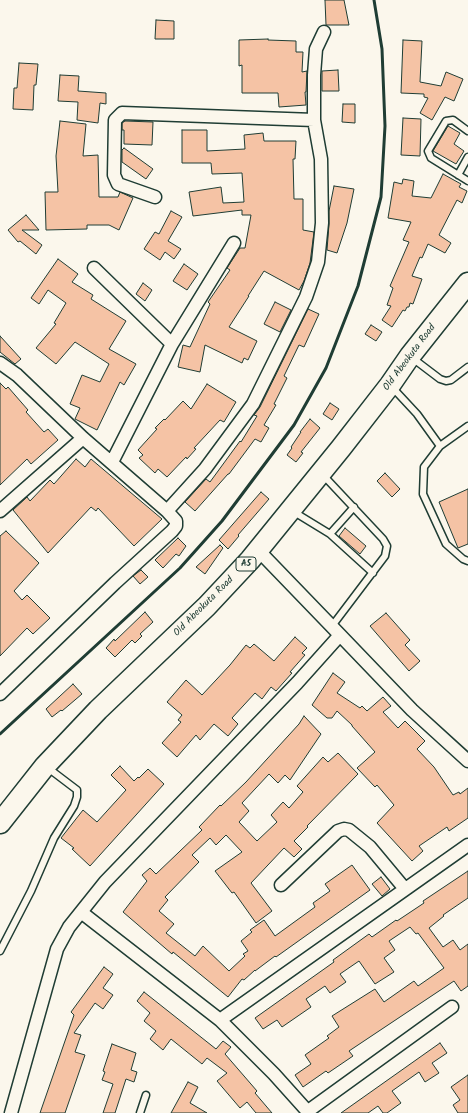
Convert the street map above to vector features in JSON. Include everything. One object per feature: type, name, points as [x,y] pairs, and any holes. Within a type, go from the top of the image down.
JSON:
[{"type":"highway","name":"Old Abeokuta Road","points":[[0,823],[45,766],[98,710],[207,606],[258,550],[321,473],[390,385],[410,356],[468,283]]},
{"type":"street","points":[[167,510],[205,469],[253,404],[306,297],[318,262],[322,223],[321,159],[314,120],[314,74],[316,48],[324,32]]},
{"type":"street","points":[[155,197],[118,184],[114,175],[115,120],[122,114],[314,120]]},
{"type":"street","points":[[112,462],[172,344],[234,244]]},
{"type":"street","points":[[94,268],[172,344]]},
{"type":"street","points":[[0,363],[17,374],[83,438],[167,510],[176,521],[176,526],[0,694]]},
{"type":"street","points":[[0,511],[83,438]]},
{"type":"street","points":[[258,550],[412,710],[468,761]]},
{"type":"street","points":[[11,1113],[57,949],[69,927],[105,882],[298,683],[340,635]]},
{"type":"street","points":[[281,884],[338,831],[344,829],[349,830],[370,847],[405,890]]},
{"type":"street","points":[[220,1020],[468,845]]},
{"type":"street","points":[[81,912],[220,1020],[274,1074],[309,1112],[452,1007]]},
{"type":"lane","points":[[468,131],[453,120],[446,121],[428,151],[431,158],[468,181]]},
{"type":"lane","points":[[458,175],[468,157]]},
{"type":"lane","points":[[410,356],[440,379],[446,381],[451,380],[468,367]]},
{"type":"lane","points":[[390,385],[417,414],[440,446]]},
{"type":"lane","points":[[468,426],[440,446],[424,468],[423,494],[446,544],[463,559],[468,561]]},
{"type":"lane","points":[[321,473],[383,539],[387,546],[385,556],[332,626]]},
{"type":"lane","points":[[330,534],[354,507]]},
{"type":"lane","points":[[291,510],[330,534],[373,573]]},
{"type":"lane","points":[[0,951],[31,891],[54,838],[74,806],[77,797],[77,790],[45,766]]},
{"type":"lane","points":[[140,1113],[146,1094]]},
{"type":"building","points":[[325,0],[344,0],[349,25],[326,25]]},
{"type":"building","points":[[156,20],[174,21],[174,39],[155,39]]},
{"type":"building","points":[[268,39],[296,41],[296,52],[303,52],[302,72],[307,71],[305,92],[306,105],[279,107],[278,93],[242,93],[242,65],[239,66],[239,40]]},
{"type":"building","points":[[403,40],[422,41],[420,82],[441,86],[446,72],[463,79],[454,101],[445,97],[432,120],[420,113],[428,98],[424,97],[424,94],[401,93]]},
{"type":"building","points":[[19,63],[38,64],[36,85],[34,85],[33,110],[13,109],[14,88],[17,88]]},
{"type":"building","points":[[338,70],[339,91],[322,91],[322,71]]},
{"type":"building","points":[[60,75],[79,76],[78,91],[106,93],[106,104],[100,103],[98,123],[77,120],[78,102],[58,101]]},
{"type":"building","points":[[343,104],[355,104],[355,123],[342,122]]},
{"type":"building","points":[[403,118],[421,119],[420,156],[401,155]]},
{"type":"building","points":[[60,121],[86,124],[83,156],[98,155],[99,197],[118,197],[120,192],[133,198],[119,230],[109,225],[87,225],[87,229],[46,230],[45,192],[58,192],[56,156]]},
{"type":"building","points":[[125,121],[153,122],[152,145],[124,144],[124,130],[122,130],[122,123]]},
{"type":"building","points":[[448,126],[460,133],[454,144],[464,151],[456,164],[433,151]]},
{"type":"building","points":[[182,130],[207,130],[207,151],[245,149],[244,135],[263,133],[264,141],[296,141],[295,159],[293,159],[294,199],[303,199],[303,230],[314,232],[310,263],[304,281],[299,290],[264,271],[229,327],[257,341],[248,360],[244,358],[242,363],[205,345],[200,372],[178,367],[183,345],[190,347],[210,304],[208,302],[230,270],[227,268],[240,248],[245,248],[251,215],[242,215],[242,210],[193,216],[189,192],[221,187],[223,203],[244,202],[242,173],[212,174],[211,163],[182,163]]},
{"type":"building","points":[[124,148],[153,169],[146,179],[122,162],[122,150]]},
{"type":"building","points":[[443,174],[461,184],[459,187],[467,191],[462,203],[457,200],[439,235],[451,243],[445,253],[428,244],[422,258],[420,257],[412,276],[422,279],[413,304],[410,303],[409,307],[407,307],[405,311],[403,310],[392,327],[382,320],[391,306],[387,305],[393,288],[390,286],[409,242],[403,240],[411,222],[388,218],[394,182],[402,184],[403,179],[414,181],[412,196],[431,198]]},
{"type":"building","points":[[334,186],[354,189],[347,223],[337,253],[327,250],[329,211]]},
{"type":"building","points":[[171,211],[182,217],[168,241],[181,249],[174,259],[165,252],[160,260],[144,249],[155,232],[159,234]]},
{"type":"building","points":[[26,215],[39,230],[22,230],[42,245],[36,254],[20,241],[18,242],[8,230]]},
{"type":"building","points":[[58,259],[78,274],[72,282],[93,295],[91,299],[126,321],[109,349],[136,364],[124,385],[120,382],[97,430],[75,419],[80,408],[70,404],[82,375],[100,382],[109,364],[75,342],[56,364],[36,348],[56,324],[54,323],[66,303],[48,290],[39,304],[31,298]]},
{"type":"building","points":[[184,264],[198,274],[187,290],[173,281]]},
{"type":"building","points":[[143,283],[152,290],[145,301],[136,294]]},
{"type":"building","points":[[275,302],[291,310],[280,332],[264,324]]},
{"type":"building","points":[[308,309],[319,314],[304,347],[299,345],[284,376],[287,378],[274,404],[276,405],[264,425],[269,428],[261,442],[255,439],[229,474],[195,511],[185,502],[206,479],[210,482],[240,441],[241,442],[257,416],[254,415],[260,407]]},
{"type":"building","points":[[371,325],[382,332],[376,341],[365,334]]},
{"type":"building","points":[[0,336],[21,359],[15,364],[0,352]]},
{"type":"building","points":[[0,383],[6,389],[8,387],[28,410],[26,412],[44,432],[48,429],[58,440],[31,464],[27,459],[0,485]]},
{"type":"building","points":[[207,384],[236,402],[224,422],[220,420],[194,448],[196,449],[187,459],[186,457],[167,477],[158,469],[155,473],[139,458],[143,455],[138,450],[157,429],[155,428],[183,401],[191,409]]},
{"type":"building","points":[[330,403],[339,409],[332,420],[323,414]]},
{"type":"building","points":[[310,419],[320,428],[301,452],[303,453],[296,462],[287,455],[300,432]]},
{"type":"building","points":[[76,459],[85,467],[91,459],[162,519],[134,546],[98,508],[96,511],[91,507],[48,553],[13,510],[27,497],[30,501],[50,480],[54,484]]},
{"type":"building","points":[[385,473],[400,489],[392,497],[377,481]]},
{"type":"building","points":[[468,489],[468,544],[458,548],[439,502]]},
{"type":"building","points":[[261,492],[269,499],[228,549],[219,540]]},
{"type":"building","points":[[345,528],[366,546],[360,554],[339,536]]},
{"type":"building","points":[[6,531],[39,563],[14,591],[22,600],[27,595],[50,618],[33,634],[27,628],[0,656],[0,536]]},
{"type":"building","points":[[178,538],[186,546],[179,556],[176,554],[163,568],[155,560]]},
{"type":"building","points":[[220,545],[223,548],[205,574],[196,567]]},
{"type":"building","points":[[141,570],[148,577],[140,584],[133,576]]},
{"type":"building","points":[[145,612],[153,622],[140,634],[142,636],[135,643],[132,640],[115,657],[106,648]]},
{"type":"building","points":[[386,613],[410,640],[405,645],[420,661],[409,671],[370,626]]},
{"type":"building","points":[[295,637],[307,648],[302,653],[305,655],[276,691],[271,687],[262,699],[255,693],[232,718],[238,724],[228,736],[214,724],[200,740],[196,735],[177,757],[162,743],[181,722],[178,720],[182,715],[167,702],[186,680],[202,695],[230,665],[246,645],[250,648],[254,644],[274,661]]},
{"type":"building","points":[[333,673],[345,682],[337,693],[360,708],[362,706],[367,711],[383,697],[391,706],[383,712],[398,728],[405,721],[425,741],[417,749],[434,767],[453,795],[459,792],[460,794],[468,788],[468,818],[449,831],[447,827],[419,846],[423,851],[412,861],[377,823],[394,805],[377,785],[375,787],[357,768],[375,752],[352,725],[337,711],[332,718],[327,718],[312,705]]},
{"type":"building","points":[[73,684],[82,694],[62,711],[61,710],[52,717],[46,709]]},
{"type":"building","points":[[304,716],[321,734],[290,780],[285,775],[278,783],[269,774],[242,803],[249,811],[239,822],[257,841],[277,822],[271,815],[283,802],[289,808],[303,792],[297,786],[323,757],[328,762],[338,753],[358,774],[294,841],[302,849],[294,857],[284,848],[251,883],[272,911],[256,923],[234,892],[232,893],[215,871],[242,852],[226,835],[216,845],[210,838],[192,855],[199,862],[165,897],[168,900],[159,911],[174,924],[166,933],[195,956],[203,946],[229,971],[245,956],[243,954],[248,951],[241,941],[252,932],[250,930],[264,920],[275,936],[315,907],[313,903],[330,891],[325,884],[352,865],[370,890],[276,957],[275,956],[255,970],[244,980],[242,979],[228,997],[173,952],[172,954],[123,912],[147,881],[142,875],[150,868],[156,874],[202,830],[199,827],[220,805],[221,806],[246,782],[299,724]]},
{"type":"building","points":[[120,766],[134,781],[148,769],[164,784],[90,866],[72,849],[74,848],[61,838],[83,810],[97,822],[126,790],[111,775]]},
{"type":"building","points":[[468,871],[468,898],[443,915],[444,916],[429,928],[443,947],[453,940],[460,950],[468,944],[468,986],[461,991],[454,981],[349,1051],[353,1056],[328,1073],[326,1071],[303,1087],[295,1075],[311,1064],[305,1055],[329,1038],[327,1036],[339,1027],[332,1016],[375,989],[384,1002],[414,981],[418,986],[444,968],[418,933],[416,934],[410,927],[389,941],[395,950],[384,958],[394,972],[375,984],[359,961],[340,974],[346,982],[330,993],[325,986],[306,999],[311,1007],[282,1027],[277,1020],[263,1029],[255,1018],[334,962],[333,960],[369,934],[372,937],[424,903],[423,901]]},
{"type":"building","points":[[381,877],[390,889],[382,896],[372,884]]},
{"type":"building","points":[[104,967],[113,974],[103,988],[113,995],[103,1009],[95,1003],[74,1033],[81,1035],[75,1052],[85,1055],[65,1113],[40,1113],[74,1015],[71,1012]]},
{"type":"building","points":[[144,992],[216,1049],[223,1041],[231,1047],[225,1054],[257,1091],[255,1093],[272,1113],[256,1113],[247,1102],[240,1108],[217,1081],[227,1073],[207,1058],[202,1064],[171,1039],[163,1050],[150,1039],[156,1031],[144,1021],[150,1013],[137,1001]]},
{"type":"building","points":[[440,1043],[447,1053],[432,1063],[439,1073],[425,1082],[419,1072],[392,1091],[401,1103],[387,1113],[383,1113],[378,1106],[368,1113],[341,1113]]},
{"type":"building","points":[[112,1044],[136,1053],[131,1070],[137,1072],[134,1082],[126,1079],[115,1113],[103,1113],[113,1084],[102,1080],[105,1072],[103,1071]]},
{"type":"building","points":[[468,1075],[468,1113],[458,1113],[453,1105],[460,1100],[451,1087]]},
{"type":"building","points":[[188,1082],[198,1087],[190,1103],[207,1113],[171,1113]]},
{"type":"railway","points":[[0,734],[180,568],[222,521],[294,425],[326,368],[358,286],[381,197],[385,126],[382,49],[374,0]]}]
